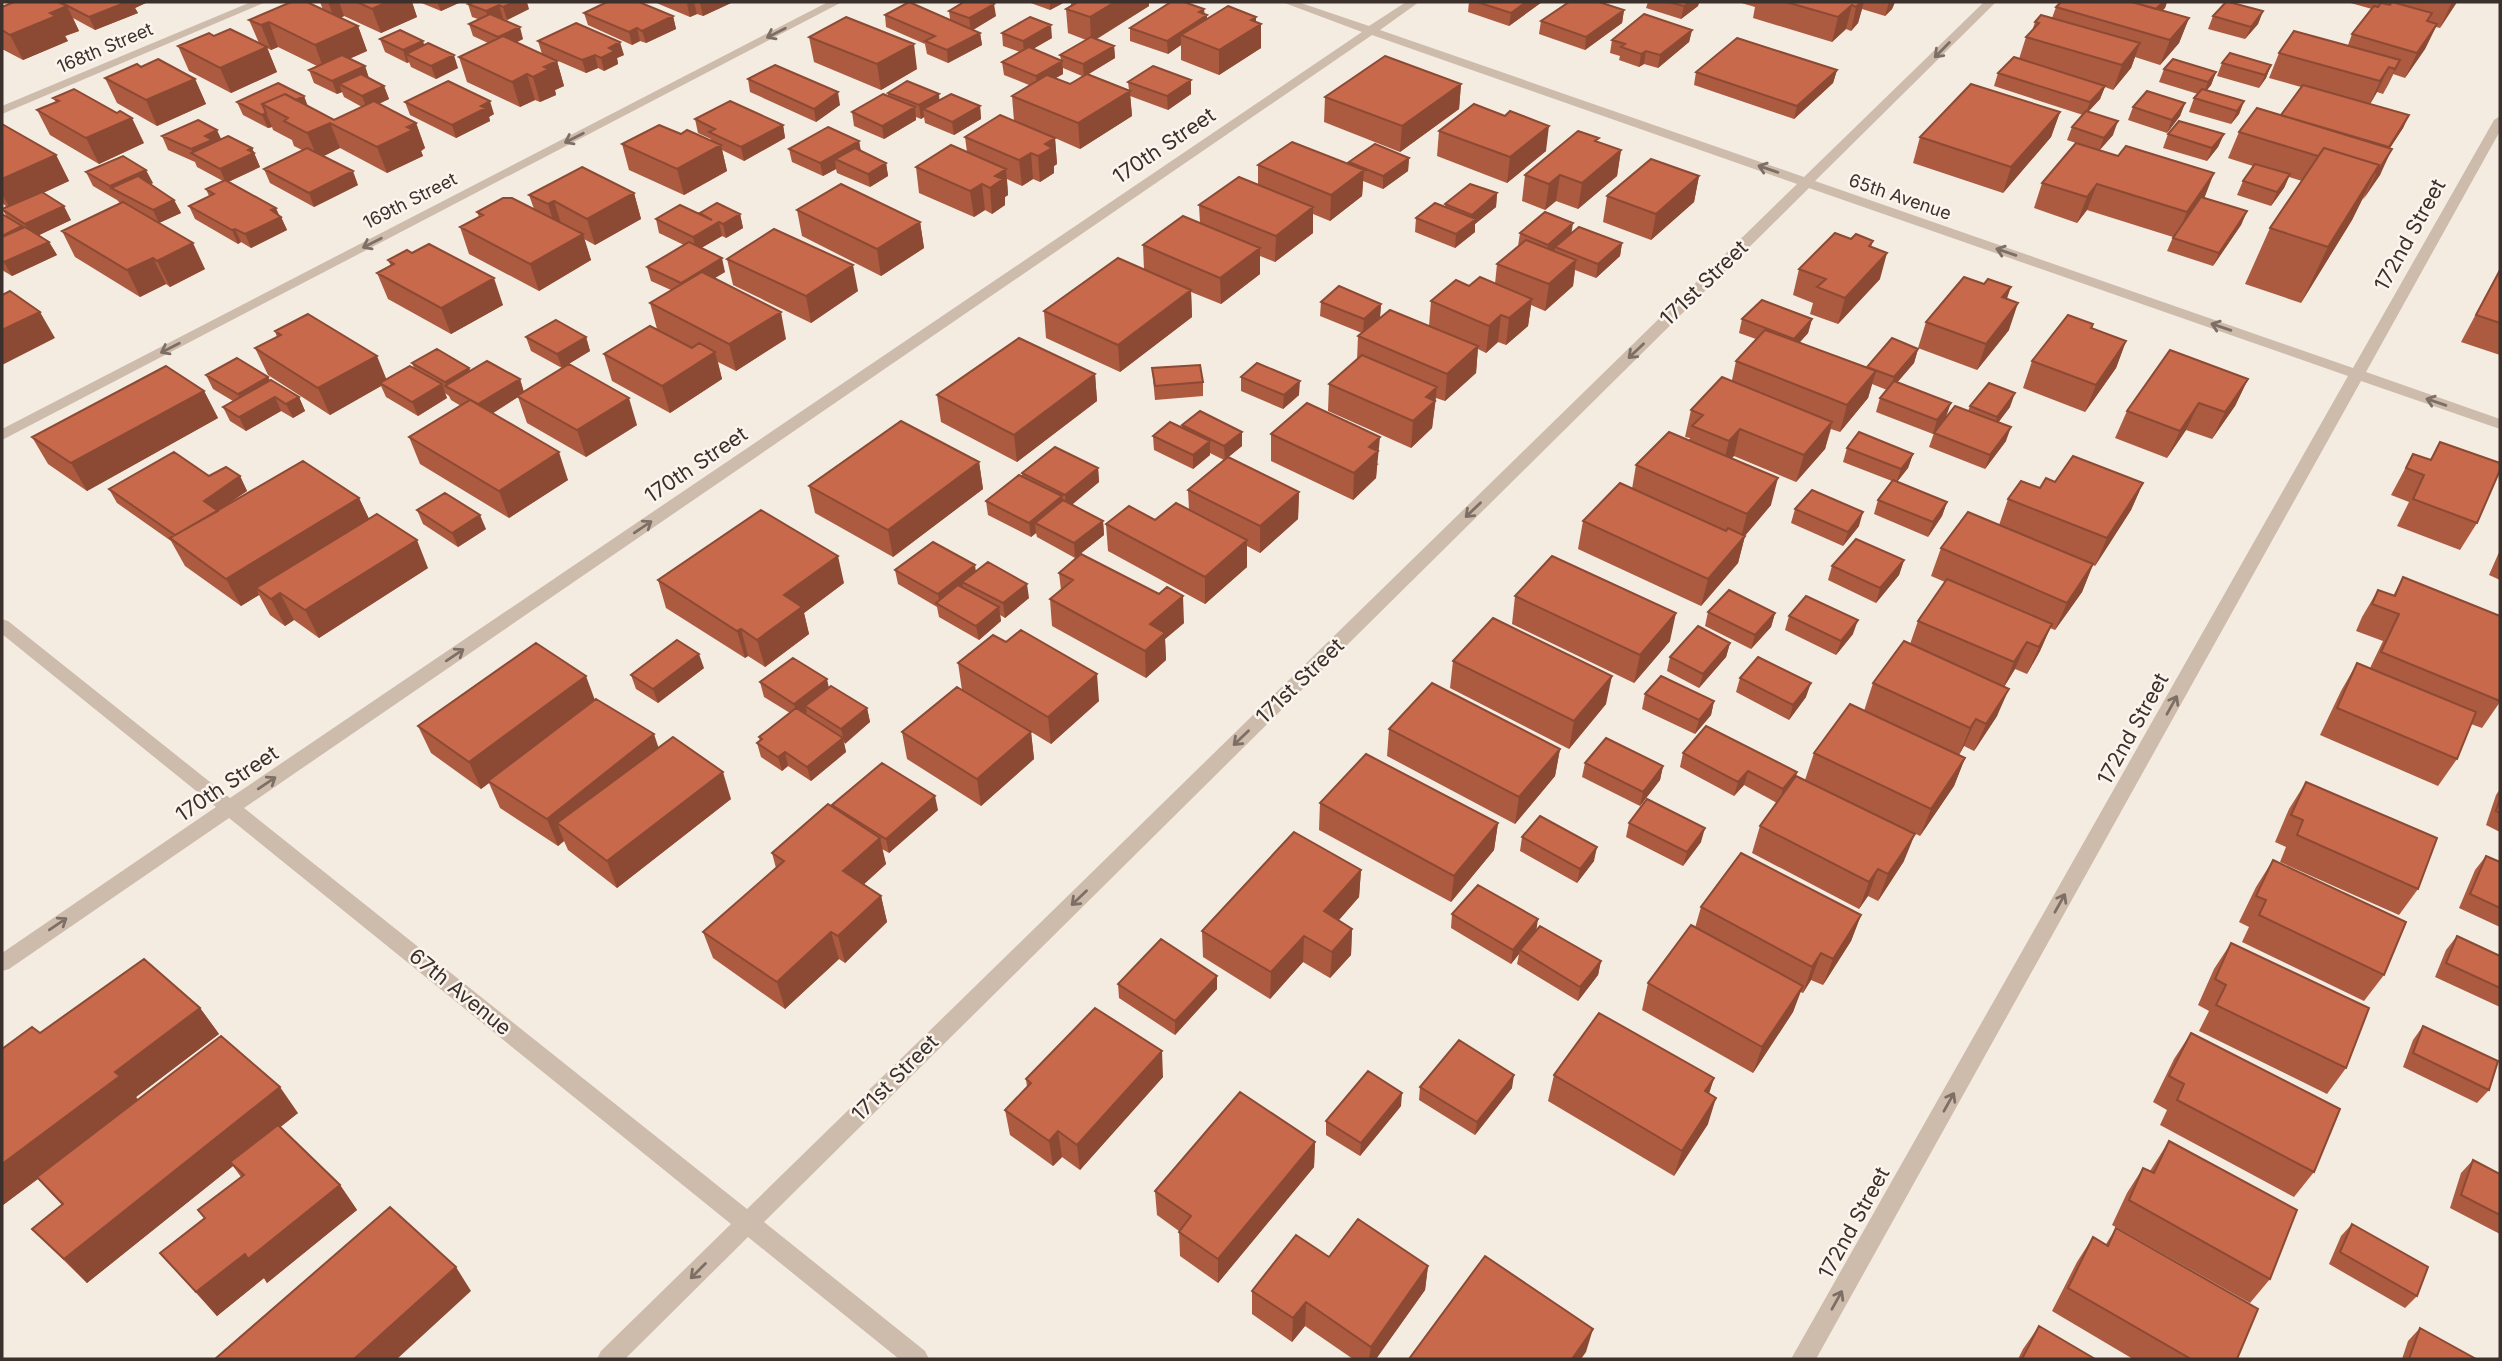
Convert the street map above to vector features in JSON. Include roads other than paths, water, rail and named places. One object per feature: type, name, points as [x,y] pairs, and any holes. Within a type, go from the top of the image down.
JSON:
[{"type":"street","name":"168th Street","points":[[2,110],[260,2]]},
{"type":"street","name":"169th Street","points":[[2,435],[836,2]]},
{"type":"street","name":"65th Avenue","points":[[1288,2],[2500,424]]},
{"type":"street","name":"170th Street","points":[[2,963],[1413,2]]},
{"type":"street","name":"171st Street","points":[[609,1359],[1990,2]]},
{"type":"street","name":"172nd Street","points":[[1803,1359],[2359,375],[2500,120]]},
{"type":"street","name":"67th Avenue","points":[[2,625],[917,1359]]}]
